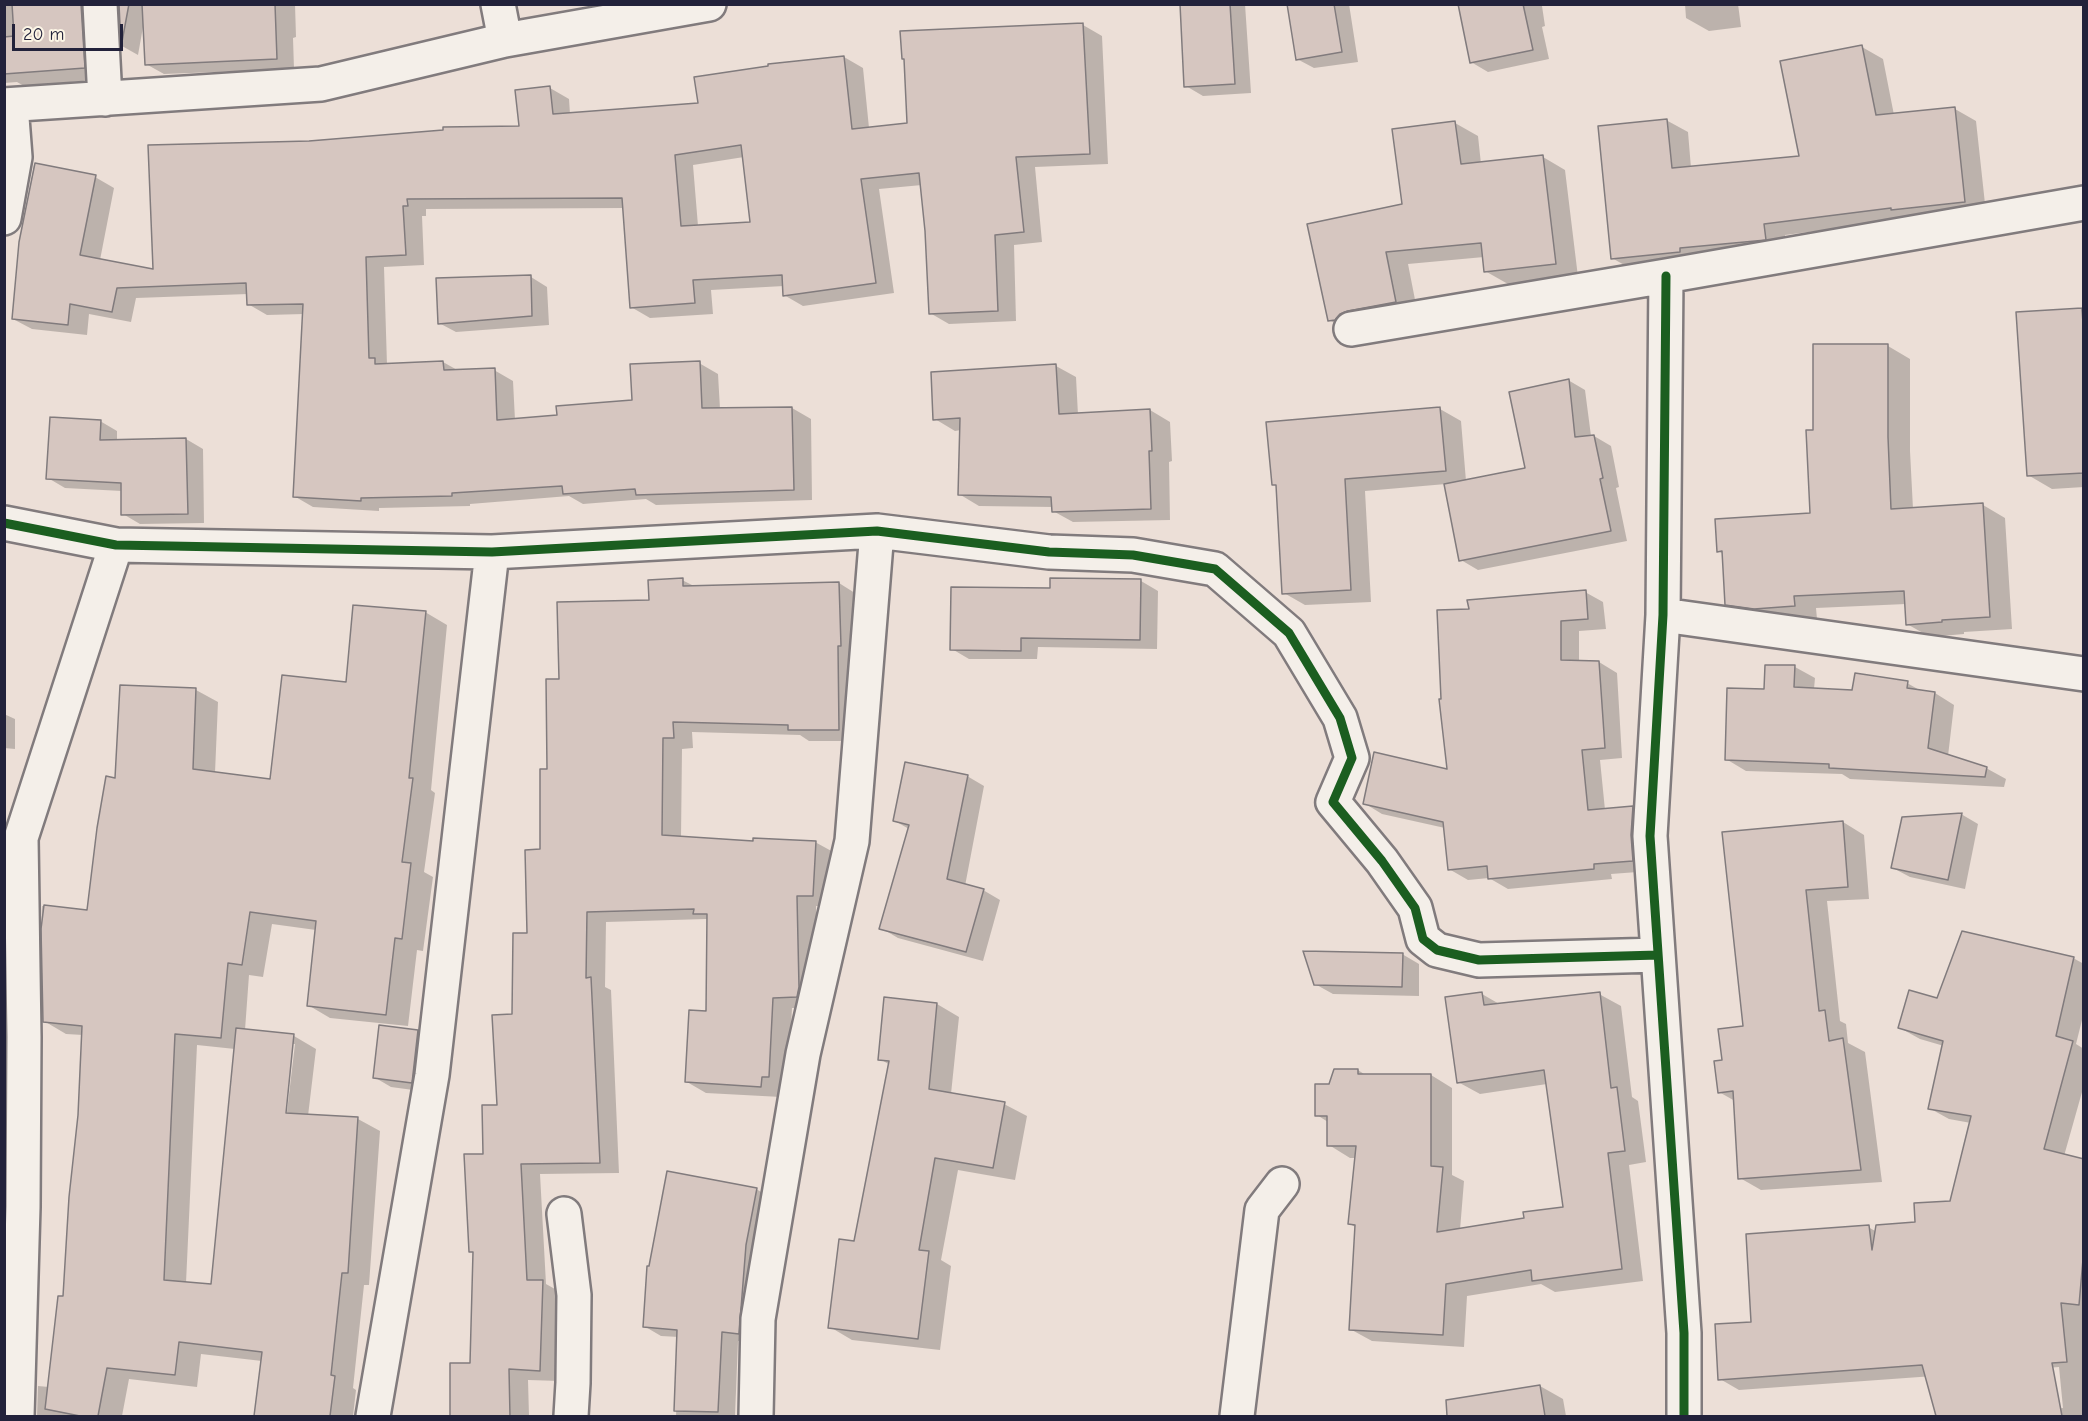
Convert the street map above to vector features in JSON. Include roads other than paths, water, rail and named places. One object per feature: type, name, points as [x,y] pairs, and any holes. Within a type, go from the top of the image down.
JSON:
[{"type":"street","points":[[100,4],[105,99]]},
{"type":"street","points":[[498,4],[505,40]]},
{"type":"street","points":[[4,218],[15,157],[8,105],[321,84],[505,40],[709,4]]},
{"type":"street","points":[[1351,329],[2084,203]]},
{"type":"street","points":[[1666,276],[1663,615],[1650,836],[1684,1333],[1684,1416]]},
{"type":"street","points":[[4,523],[116,545],[492,552],[877,531],[1049,552],[1132,555],[1215,569],[1289,633],[1340,718],[1352,758],[1333,802],[1382,861],[1415,908],[1423,939],[1437,950],[1479,960],[1659,955]]},
{"type":"street","points":[[756,1416],[758,1319],[803,1054],[852,841],[877,531]]},
{"type":"street","points":[[17,1416],[23,1207],[24,1048],[13,838],[116,545]]},
{"type":"street","points":[[373,1416],[432,1075],[492,552]]},
{"type":"street","points":[[1663,615],[2084,674]]},
{"type":"street","points":[[1237,1416],[1262,1210],[1282,1184]]},
{"type":"street","points":[[564,1214],[574,1295],[573,1383],[570,1416]]}]
